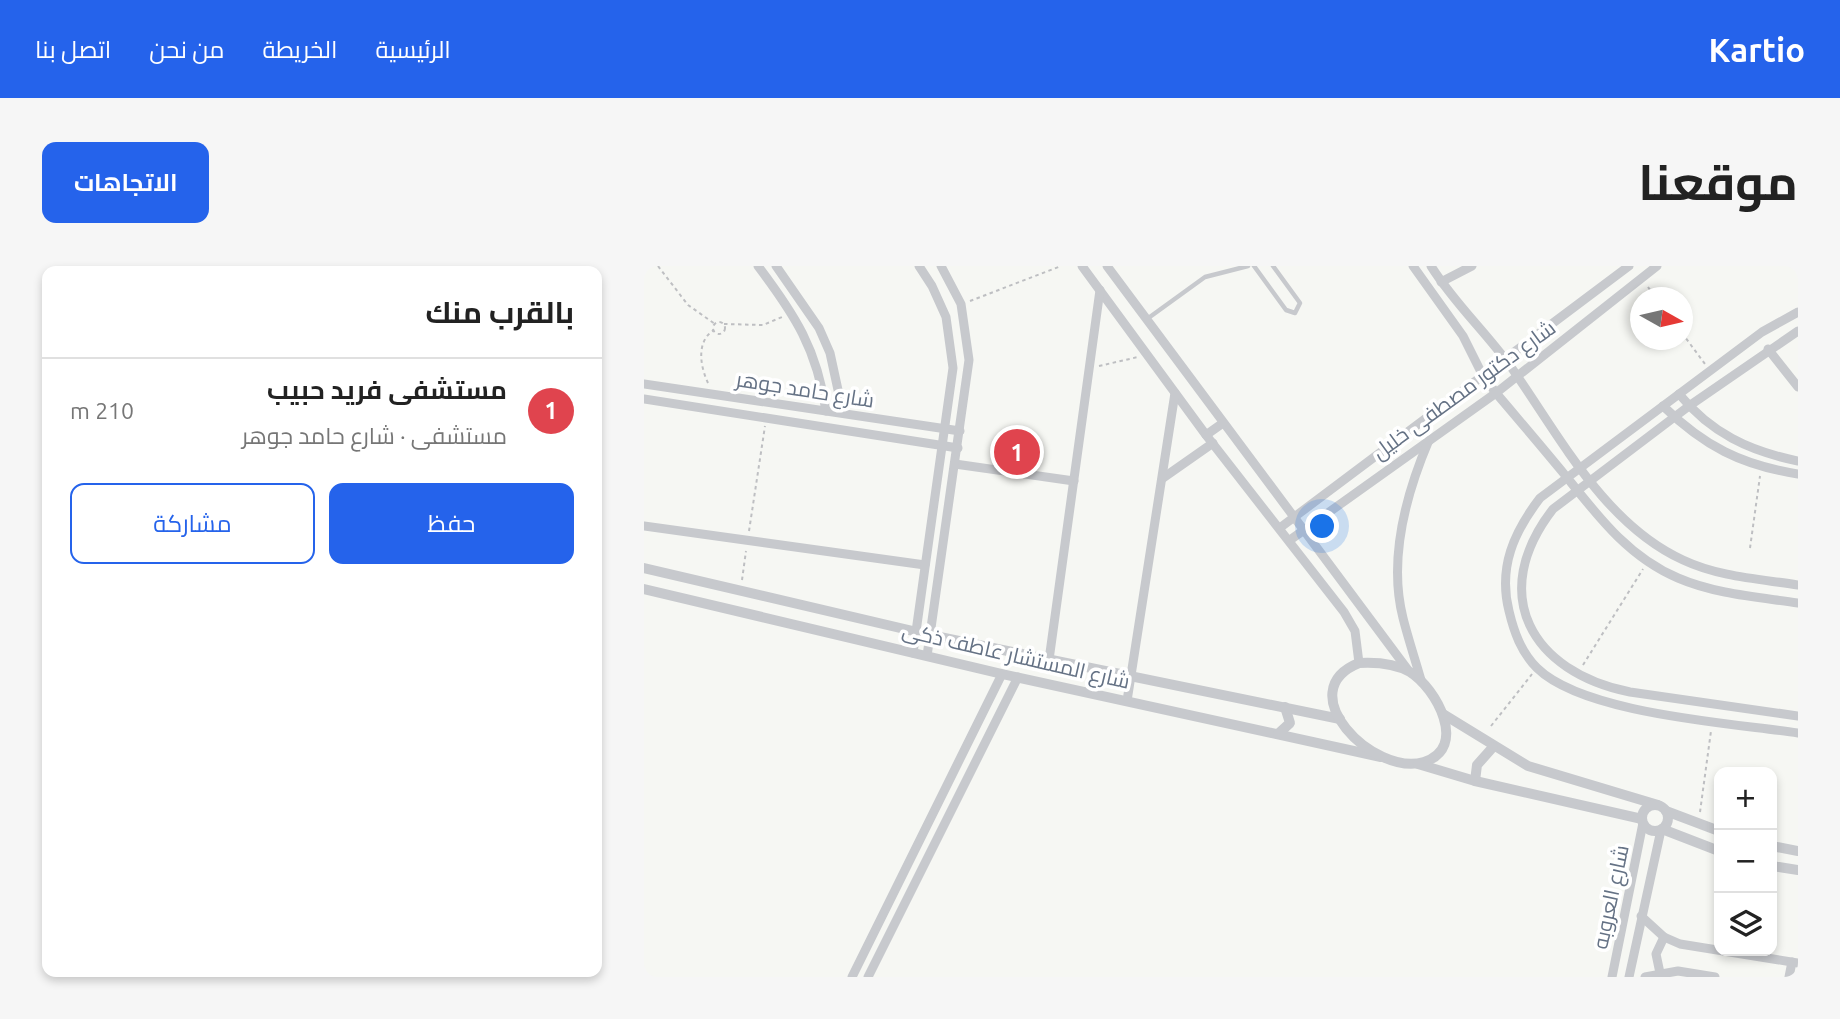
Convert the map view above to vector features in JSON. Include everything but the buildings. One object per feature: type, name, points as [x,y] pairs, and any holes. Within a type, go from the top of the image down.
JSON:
[{"type":"street","points":[[758,266],[791,310],[814,356],[826,411]]},
{"type":"street","points":[[776,266],[820,328],[830,353],[843,414]]},
{"type":"street","points":[[913,653],[953,368],[950,334],[940,301],[919,266]]},
{"type":"street","points":[[927,656],[970,360],[961,304],[941,266]]},
{"type":"street","points":[[1082,266],[1209,439],[1280,527],[1350,621],[1358,642],[1359,663]]},
{"type":"street","points":[[1107,266],[1363,612],[1409,671],[1434,695],[1443,714],[1445,741],[1440,752],[1430,760],[1418,764]]},
{"type":"street","points":[[1413,266],[1467,342],[1482,374],[1496,393],[1609,529],[1648,562],[1677,578],[1708,588],[1798,603]]},
{"type":"street","points":[[1431,266],[1441,282],[1505,358],[1591,480],[1628,523],[1683,560],[1713,570],[1798,585]]},
{"type":"street","points":[[1441,282],[1472,266]]},
{"type":"street","name":"شارع دكتور مصطفى خليل","points":[[1280,527],[1629,266]]},
{"type":"street","name":"شارع دكتور مصطفى خليل","points":[[1290,540],[1496,393],[1657,266]]},
{"type":"street","points":[[1049,660],[1100,290]]},
{"type":"street","points":[[1798,312],[1762,332],[1566,476],[1541,498],[1522,522],[1509,550],[1505,575],[1506,600],[1520,646],[1536,667],[1561,686],[1594,699],[1798,733]]},
{"type":"street","points":[[1798,331],[1768,349],[1689,406],[1553,509],[1536,531],[1525,556],[1522,577],[1528,620],[1539,643],[1556,662],[1577,675],[1602,686],[1630,692],[1798,716]]},
{"type":"street","points":[[1768,349],[1798,387]]},
{"type":"street","name":"شارع حامد جوهر","points":[[644,384],[960,431]]},
{"type":"street","points":[[1127,701],[1175,393]]},
{"type":"street","points":[[1679,394],[1712,427],[1737,443],[1766,454],[1798,461]]},
{"type":"street","name":"شارع حامد جوهر","points":[[644,399],[958,448]]},
{"type":"street","points":[[1663,405],[1716,448],[1762,468],[1798,474]]},
{"type":"street","points":[[1163,478],[1209,439],[1223,423]]},
{"type":"street","points":[[1421,680],[1402,616],[1398,575],[1407,501],[1429,439]]},
{"type":"street","points":[[955,464],[1073,481]]},
{"type":"street","points":[[644,526],[747,543],[925,565]]},
{"type":"street","name":"شارع المستشار عاطف ذكى","points":[[644,568],[916,632],[1340,719]]},
{"type":"street","name":"شارع المستشار عاطف ذكى","points":[[644,589],[1002,674],[1381,757]]},
{"type":"street","points":[[1350,621],[1361,619],[1363,612]]},
{"type":"street","points":[[1409,671],[1383,663],[1359,663],[1342,673],[1336,681],[1332,701],[1340,719],[1357,741],[1381,757],[1643,821],[1651,830],[1662,829],[1714,849]]},
{"type":"street","points":[[852,977],[1002,674]]},
{"type":"street","points":[[868,977],[1018,677]]},
{"type":"street","points":[[1278,734],[1290,723],[1285,708]]},
{"type":"street","points":[[1443,714],[1493,747],[1539,771],[1662,808],[1716,830]]},
{"type":"street","points":[[1475,781],[1477,765],[1493,747]]},
{"type":"street","points":[[1643,821],[1646,808],[1662,808]]},
{"type":"street","points":[[1662,808],[1668,820],[1662,829]]},
{"type":"street","name":"شارع العروبه","points":[[1612,977],[1643,821]]},
{"type":"street","name":"شارع العروبه","points":[[1629,977],[1654,852],[1662,829]]},
{"type":"street","points":[[1639,848],[1647,846],[1654,852]]},
{"type":"street","points":[[1777,847],[1798,851]]},
{"type":"street","points":[[1777,867],[1798,870]]},
{"type":"street","points":[[1641,916],[1664,937],[1690,946],[1795,963],[1789,977]]},
{"type":"street","points":[[1660,972],[1657,954],[1664,937]]},
{"type":"street","points":[[1645,977],[1660,972],[1678,971],[1715,977]]},
{"type":"lane","points":[[1214,266],[1219,273]]},
{"type":"lane","points":[[1147,319],[1205,276],[1248,266]]},
{"type":"lane","points":[[1254,266],[1286,310],[1295,313],[1300,303],[1273,266]]},
{"type":"path","points":[[658,266],[688,305],[715,324],[763,325],[791,310]]},
{"type":"path","points":[[961,304],[1061,266]]},
{"type":"path","points":[[1641,278],[1648,287]]},
{"type":"path","points":[[713,394],[701,360],[704,341],[714,330],[715,324]]},
{"type":"path","points":[[714,330],[723,333],[724,324]]},
{"type":"path","points":[[1693,348],[1710,370]]},
{"type":"path","points":[[1088,372],[1112,362],[1149,357]]},
{"type":"path","points":[[740,591],[766,418]]},
{"type":"path","points":[[1750,548],[1762,468]]},
{"type":"path","points":[[1577,675],[1648,562]]},
{"type":"path","points":[[1491,726],[1536,667]]},
{"type":"path","points":[[1698,824],[1712,720]]},
{"type":"place","name":"مستشفى فريد حبيب","points":[[1017,452]]}]
